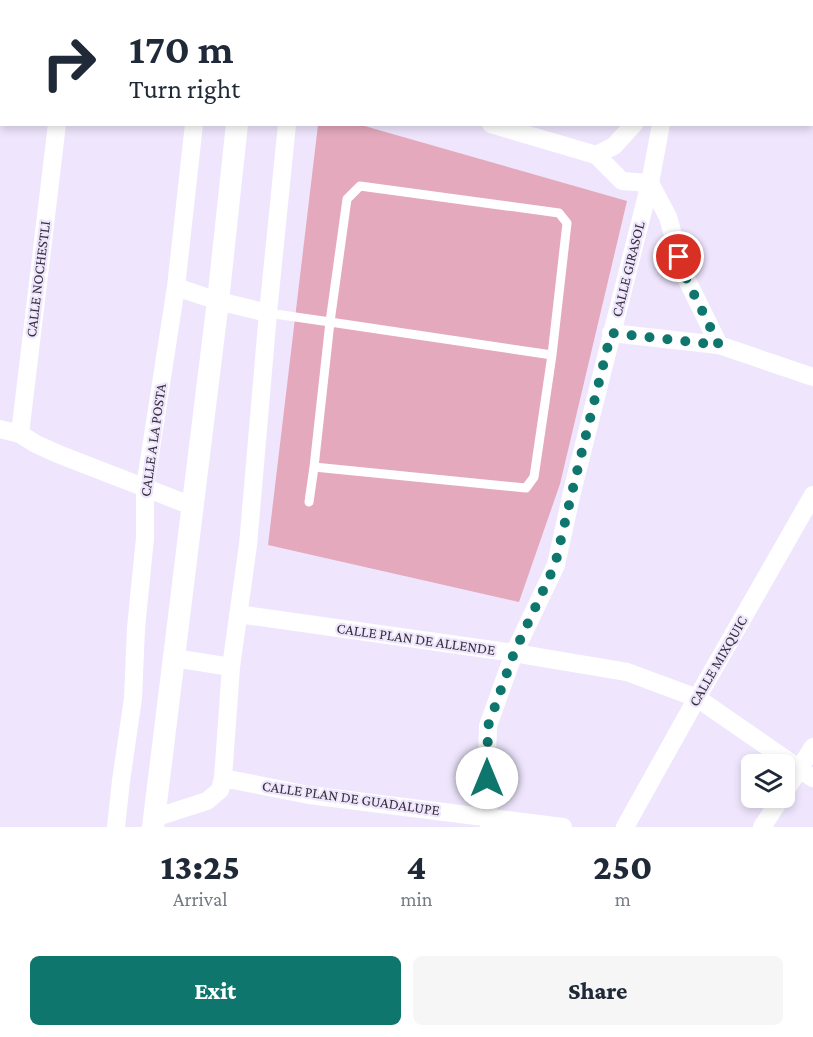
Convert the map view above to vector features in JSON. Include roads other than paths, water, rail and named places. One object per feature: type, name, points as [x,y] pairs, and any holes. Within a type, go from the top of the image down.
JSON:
[{"type":"street","name":"CALLE NOCHESTLI","points":[[20,434],[57,126]]},
{"type":"street","name":"CALLE A LA POSTA","points":[[116,827],[133,698],[136,628],[145,538],[145,487],[176,287],[195,126]]},
{"type":"street","points":[[237,126],[218,301],[154,822],[207,801],[220,790],[223,778],[231,667],[249,545],[268,313],[287,126]]},
{"type":"street","points":[[498,126],[596,155],[622,181],[650,183],[668,217],[684,274],[719,345]]},
{"type":"street","points":[[596,155],[614,146],[632,126]]},
{"type":"street","name":"CALLE GIRASOL","points":[[489,822],[488,726],[514,653],[555,565],[650,183],[661,126]]},
{"type":"street","points":[[176,287],[218,301],[268,313]]},
{"type":"street","points":[[611,333],[719,345],[813,377]]},
{"type":"street","points":[[0,429],[20,434],[58,454],[192,506]]},
{"type":"street","name":"CALLE MIXQUIC","points":[[625,827],[813,495]]},
{"type":"street","name":"CALLE PLAN DE ALLENDE","points":[[238,614],[514,653],[627,672],[697,698],[806,773]]},
{"type":"street","points":[[174,658],[231,667]]},
{"type":"street","points":[[806,773],[813,747]]},
{"type":"street","name":"CALLE PLAN DE GUADALUPE","points":[[223,778],[309,795],[489,822],[563,827]]},
{"type":"street","points":[[762,827],[774,808]]},
{"type":"lane","points":[[309,502],[347,199],[360,186],[559,213],[567,224],[552,355],[534,477],[526,488],[314,467]]},
{"type":"lane","points":[[268,313],[552,355]]}]
